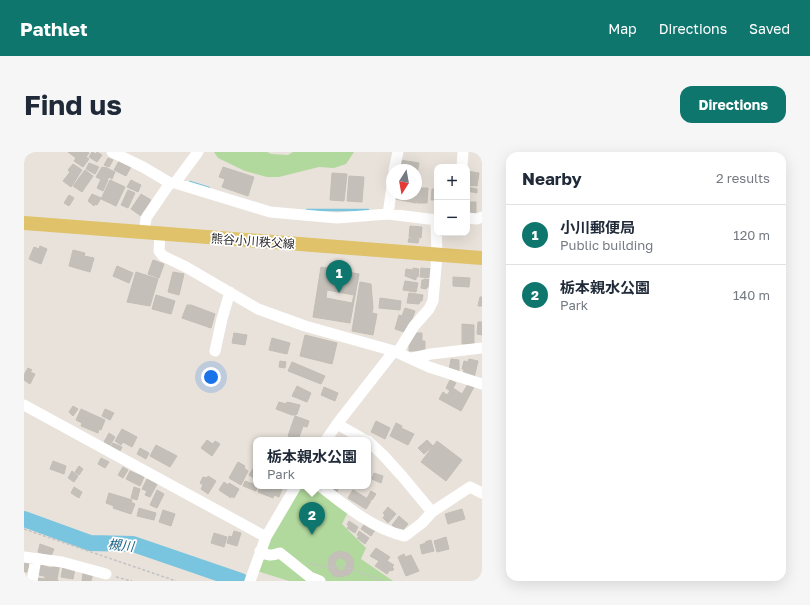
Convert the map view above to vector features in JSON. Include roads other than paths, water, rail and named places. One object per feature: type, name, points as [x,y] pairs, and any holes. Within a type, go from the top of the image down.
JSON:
[{"type":"main road","name":"熊谷小川秩父線","points":[[24,223],[437,256],[482,258]]},
{"type":"street","points":[[112,152],[172,183],[270,212],[338,218],[388,214],[434,220]]},
{"type":"street","points":[[144,233],[146,218],[172,183],[198,152]]},
{"type":"street","points":[[395,164],[398,152]]},
{"type":"street","points":[[462,164],[463,152]]},
{"type":"street","points":[[388,214],[390,200]]},
{"type":"street","points":[[470,218],[482,217]]},
{"type":"street","points":[[160,234],[159,251],[163,256],[186,267],[258,309],[293,322],[396,351],[429,367],[482,384]]},
{"type":"street","points":[[328,437],[414,326],[429,309],[433,301],[437,256],[437,236]]},
{"type":"street","points":[[215,351],[230,292]]},
{"type":"street","points":[[412,358],[431,354],[482,348]]},
{"type":"street","points":[[24,405],[266,537]]},
{"type":"street","points":[[337,424],[360,437]]},
{"type":"street","points":[[371,445],[383,455],[432,512]]},
{"type":"street","points":[[324,489],[350,509],[393,534],[405,536],[422,523],[432,512],[470,487],[482,493]]},
{"type":"street","points":[[250,581],[266,537],[294,489]]},
{"type":"street","points":[[259,555],[273,556],[280,552],[310,577],[320,581]]},
{"type":"street","points":[[24,557],[62,562],[106,574]]},
{"type":"street","points":[[32,581],[36,559]]},
{"type":"waterway","points":[[190,182],[209,188]]},
{"type":"waterway","points":[[307,210],[368,210]]},
{"type":"waterway","name":"槻川","points":[[24,519],[90,543],[133,544],[241,581]]},
{"type":"place","name":"小川郵便局","points":[[339,293]]},
{"type":"place","name":"栃本親水公園","points":[[312,535]]}]
